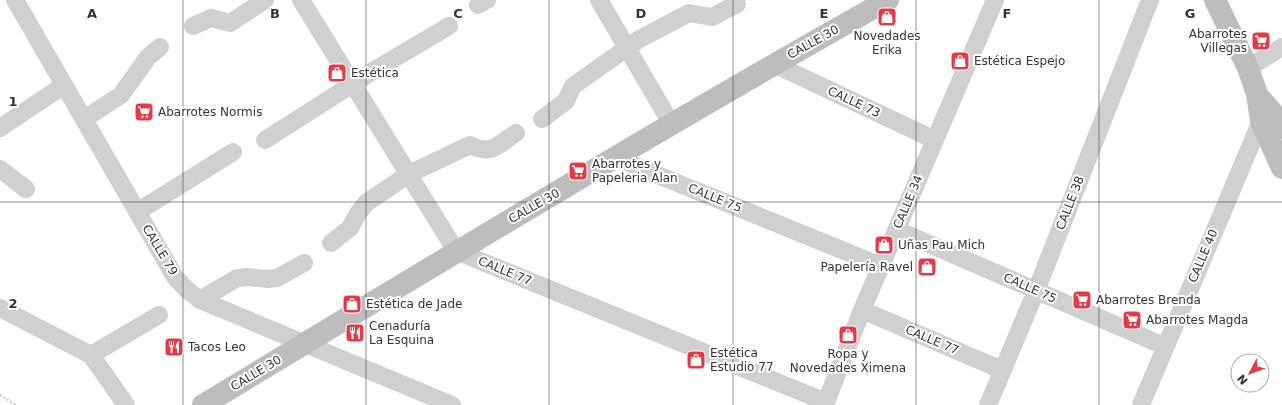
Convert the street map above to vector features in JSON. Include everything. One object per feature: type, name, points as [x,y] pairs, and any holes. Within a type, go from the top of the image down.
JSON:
[{"type":"street","name":"CALLE 79","points":[[15,0],[137,212],[175,276],[186,289],[200,300],[452,405]]},
{"type":"street","points":[[193,26],[211,18],[230,23],[265,0]]},
{"type":"street","points":[[302,0],[456,251]]},
{"type":"street","points":[[599,0],[672,125]]},
{"type":"street","name":"CALLE 30","points":[[203,405],[456,251],[774,64],[888,0]]},
{"type":"street","name":"CALLE 34","points":[[826,404],[862,310],[995,0]]},
{"type":"street","name":"CALLE 38","points":[[988,405],[1036,291],[1150,0]]},
{"type":"street","points":[[1214,0],[1248,68],[1257,94],[1272,120],[1282,168]]},
{"type":"street","points":[[542,119],[566,101],[573,86],[627,47],[689,13],[712,17],[737,4]]},
{"type":"street","points":[[265,140],[354,85],[373,71],[449,26]]},
{"type":"street","points":[[84,119],[121,95],[148,57],[160,47]]},
{"type":"street","points":[[1248,68],[1282,47]]},
{"type":"street","name":"CALLE 73","points":[[774,64],[935,140]]},
{"type":"street","points":[[0,128],[64,85]]},
{"type":"street","name":"CALLE 40","points":[[1140,405],[1164,346],[1272,120]]},
{"type":"street","points":[[331,243],[350,228],[366,203],[409,174],[470,145],[481,150],[488,151],[516,133]]},
{"type":"street","points":[[137,212],[233,152]]},
{"type":"street","name":"CALLE 75","points":[[616,158],[881,266]]},
{"type":"street","points":[[0,169],[26,189]]},
{"type":"street","name":"CALLE 75","points":[[897,230],[1164,346]]},
{"type":"street","name":"CALLE 77","points":[[456,251],[826,404]]},
{"type":"street","points":[[200,300],[237,278],[277,278],[304,263]]},
{"type":"street","points":[[0,308],[91,355],[126,405]]},
{"type":"street","name":"CALLE 77","points":[[862,310],[1002,370]]},
{"type":"street","points":[[91,355],[159,315]]},
{"type":"path","points":[[0,395],[16,405]]},
{"type":"place","name":"Novedades Erika","points":[[887,17]]},
{"type":"place","name":"Abarrotes Villegas","points":[[1261,41]]},
{"type":"place","name":"Estética Espejo","points":[[960,61]]},
{"type":"place","name":"Estética","points":[[337,73]]},
{"type":"place","name":"Abarrotes Normis","points":[[144,112]]},
{"type":"place","name":"Abarrotes y Papeleria Alan","points":[[578,171]]},
{"type":"place","name":"Uñas Pau Mich","points":[[884,245]]},
{"type":"place","name":"Papelería Ravel","points":[[927,267]]},
{"type":"place","name":"Abarrotes Brenda","points":[[1082,300]]},
{"type":"place","name":"Estética de Jade","points":[[352,304]]},
{"type":"place","name":"Abarrotes Magda","points":[[1132,320]]},
{"type":"place","name":"Cenaduría La Esquina","points":[[355,333]]},
{"type":"place","name":"Ropa y Novedades Ximena","points":[[848,335]]},
{"type":"place","name":"Tacos Leo","points":[[174,347]]},
{"type":"place","name":"Estética Estudio 77","points":[[696,360]]}]
